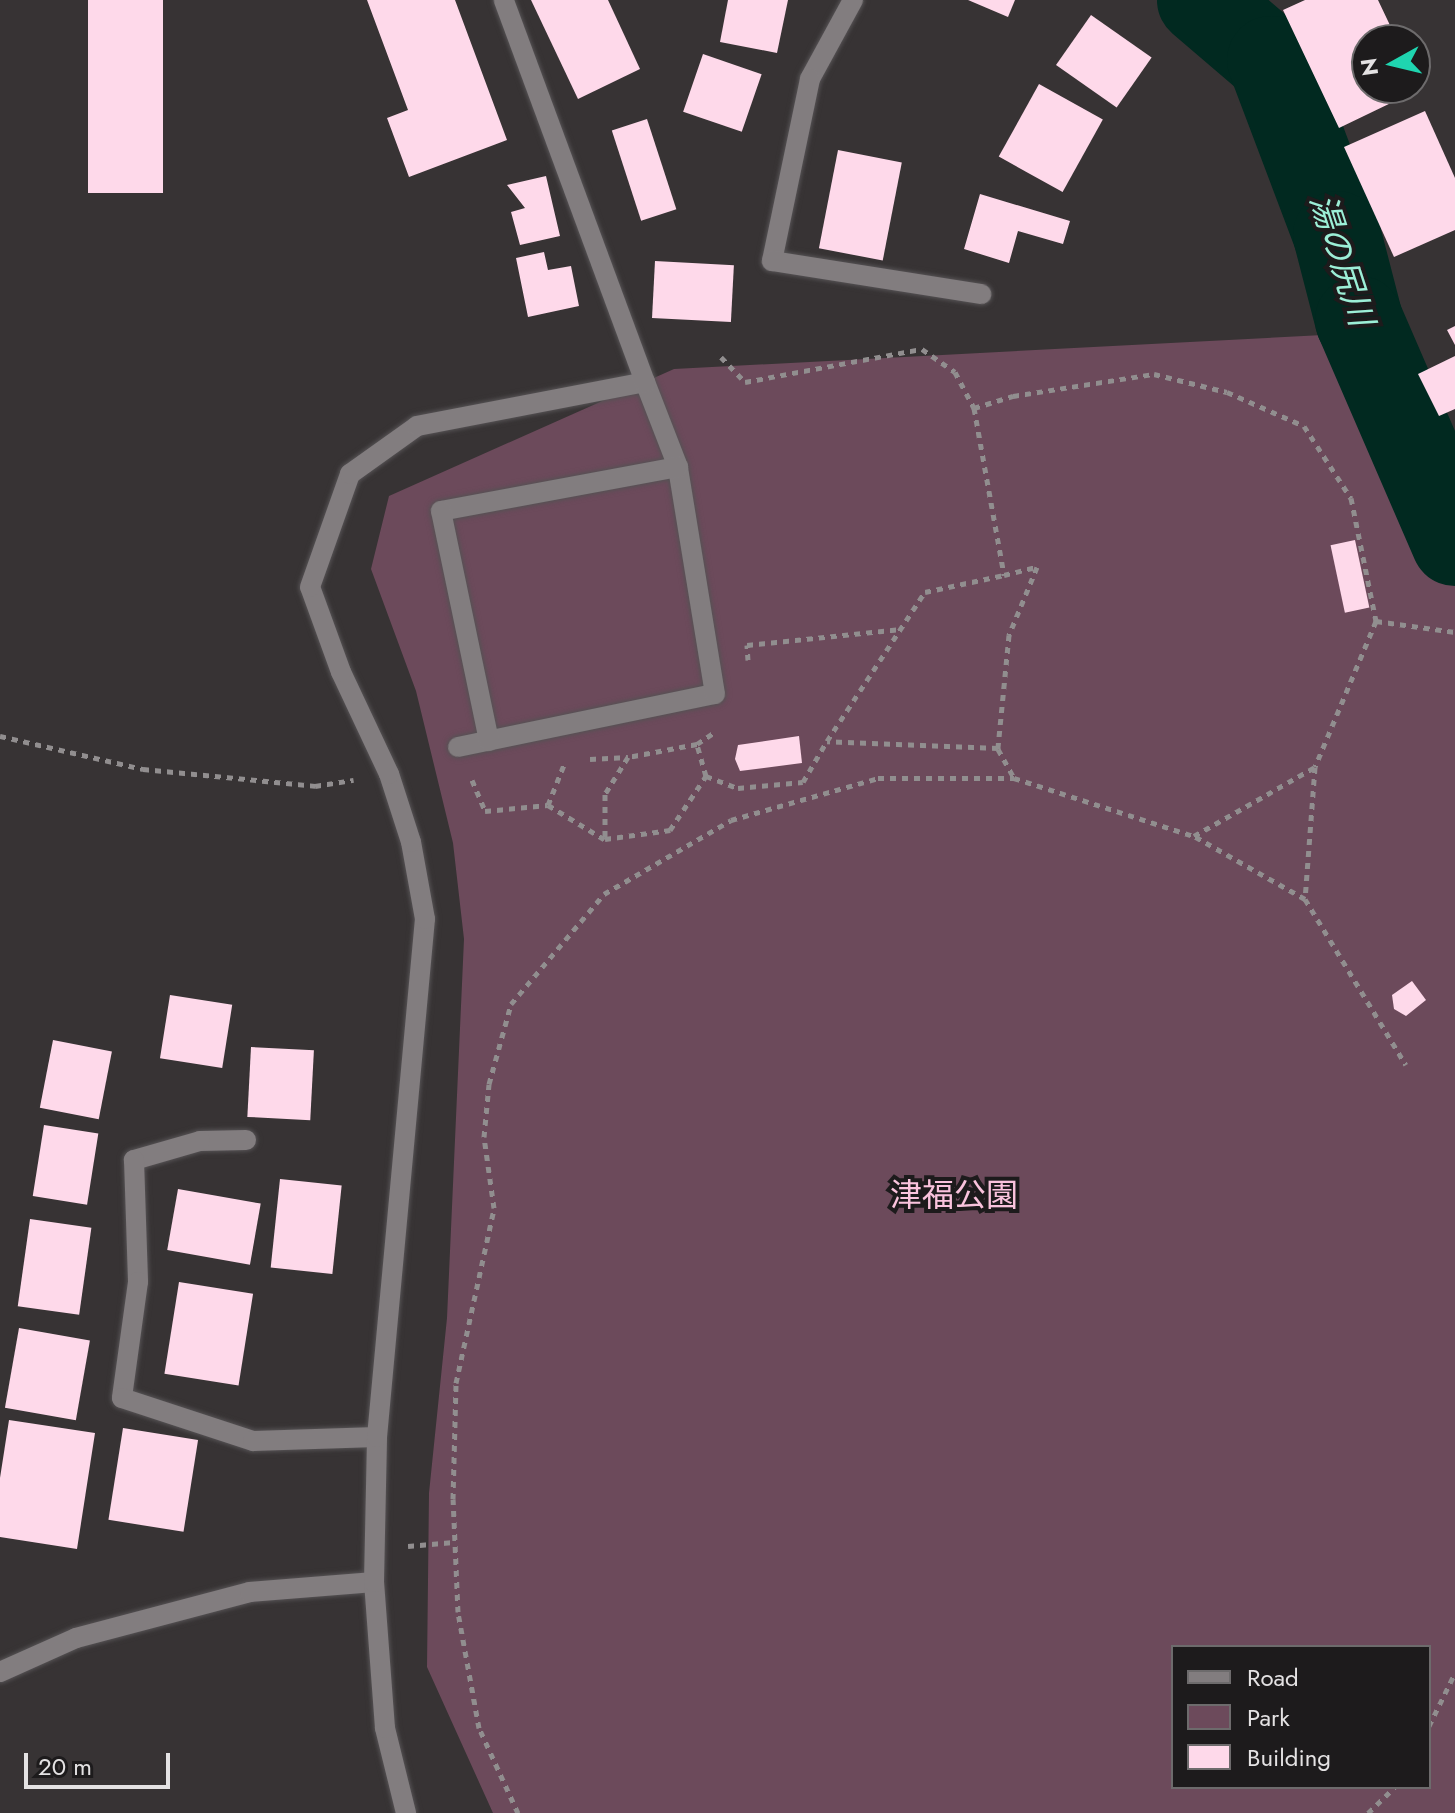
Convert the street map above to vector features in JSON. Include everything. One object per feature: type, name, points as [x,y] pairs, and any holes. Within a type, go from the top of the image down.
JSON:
[{"type":"street","points":[[458,747],[715,694],[678,467],[504,0]]},
{"type":"street","points":[[853,0],[810,79],[772,261],[981,294]]},
{"type":"street","points":[[406,1813],[385,1728],[374,1582],[377,1437],[425,919],[411,842],[389,774],[341,672],[310,587],[350,474],[417,426],[645,382]]},
{"type":"street","points":[[489,741],[441,511],[678,467]]},
{"type":"street","points":[[246,1140],[200,1141],[134,1160],[138,1282],[122,1398],[253,1441],[377,1437]]},
{"type":"street","points":[[0,1672],[76,1638],[250,1592],[374,1582]]},
{"type":"path","points":[[721,357],[745,382],[922,349],[955,372],[974,408],[1004,575]]},
{"type":"path","points":[[974,408],[1013,396],[1154,374],[1227,392],[1304,426],[1351,498],[1376,621],[1315,767],[1305,899]]},
{"type":"path","points":[[706,776],[738,788],[803,782],[925,592],[1037,567],[1009,635],[998,748],[1014,778]]},
{"type":"path","points":[[1376,621],[1455,632]]},
{"type":"path","points":[[749,676],[747,645],[901,629]]},
{"type":"path","points":[[548,805],[566,760],[628,757],[697,744],[730,722]]},
{"type":"path","points":[[0,736],[143,769],[315,786],[389,774]]},
{"type":"path","points":[[827,741],[998,748]]},
{"type":"path","points":[[458,747],[485,811],[548,805],[605,839],[670,830],[706,776],[697,744]]},
{"type":"path","points":[[605,839],[605,794],[628,757]]},
{"type":"path","points":[[1194,836],[1315,767]]},
{"type":"path","points":[[518,1813],[479,1728],[458,1612],[454,1542],[456,1383],[494,1208],[484,1137],[487,1098],[511,1004],[604,894],[731,820],[878,778],[1014,778],[1194,836],[1305,899],[1406,1065]]},
{"type":"path","points":[[375,1549],[454,1542]]},
{"type":"path","points":[[1431,1722],[1455,1673]]},
{"type":"path","points":[[1368,1813],[1393,1789]]},
{"type":"green space","name":"津福公園","points":[[1323,335],[1455,444],[1455,1813],[493,1813],[427,1667],[429,1493],[447,1318],[464,939],[453,843],[416,691],[371,569],[389,496],[674,369]]},
{"type":"building","points":[[88,0],[163,0],[163,193],[88,193]]},
{"type":"building","points":[[367,0],[455,0],[507,140],[409,177],[387,118],[408,110]]},
{"type":"building","points":[[531,0],[608,0],[640,69],[578,99]]},
{"type":"building","points":[[728,0],[788,0],[777,53],[720,42]]},
{"type":"building","points":[[968,0],[1015,0],[1008,17]]},
{"type":"building","points":[[1305,0],[1378,0],[1389,24],[1351,24],[1351,104],[1389,104],[1339,128],[1283,10]]},
{"type":"building","points":[[1091,15],[1152,57],[1117,107],[1056,65]]},
{"type":"building","points":[[703,54],[762,74],[742,132],[683,112]]},
{"type":"building","points":[[1039,84],[1103,119],[1063,192],[999,157]]},
{"type":"building","points":[[1425,111],[1455,178],[1455,230],[1394,257],[1344,147]]},
{"type":"building","points":[[647,119],[676,209],[641,221],[612,130]]},
{"type":"building","points":[[838,150],[902,162],[883,261],[819,248]]},
{"type":"building","points":[[546,176],[560,236],[520,245],[511,212],[525,208],[507,185]]},
{"type":"building","points":[[980,194],[1070,221],[1063,244],[1018,231],[1009,263],[964,249]]},
{"type":"building","points":[[544,252],[548,270],[571,266],[579,306],[528,317],[516,258]]},
{"type":"building","points":[[655,261],[734,265],[731,322],[652,318]]},
{"type":"building","points":[[1455,326],[1455,345],[1447,330]]},
{"type":"building","points":[[1455,356],[1455,409],[1439,416],[1418,374]]},
{"type":"building","points":[[1355,540],[1369,607],[1345,613],[1331,545]]},
{"type":"building","points":[[799,736],[802,763],[740,771],[735,759],[738,745]]},
{"type":"building","points":[[1412,981],[1426,1000],[1406,1016],[1394,1009],[1392,995]]},
{"type":"building","points":[[170,995],[232,1005],[222,1068],[160,1058]]},
{"type":"building","points":[[53,1040],[112,1051],[99,1119],[40,1108]]},
{"type":"building","points":[[251,1047],[314,1050],[310,1120],[247,1117]]},
{"type":"building","points":[[44,1125],[98,1134],[87,1205],[33,1196]]},
{"type":"building","points":[[280,1179],[342,1185],[332,1274],[271,1268]]},
{"type":"building","points":[[178,1189],[261,1204],[250,1265],[167,1250]]},
{"type":"building","points":[[30,1219],[91,1228],[79,1315],[18,1306]]},
{"type":"building","points":[[179,1282],[253,1294],[239,1386],[164,1374]]},
{"type":"building","points":[[19,1328],[90,1341],[76,1420],[5,1408]]},
{"type":"building","points":[[9,1420],[95,1433],[77,1549],[0,1537],[0,1478]]},
{"type":"building","points":[[123,1428],[198,1440],[184,1532],[108,1520]]},
{"type":"waterway","name":"湯の尻川","points":[[1201,0],[1271,60],[1337,235],[1359,320],[1455,542]]}]
